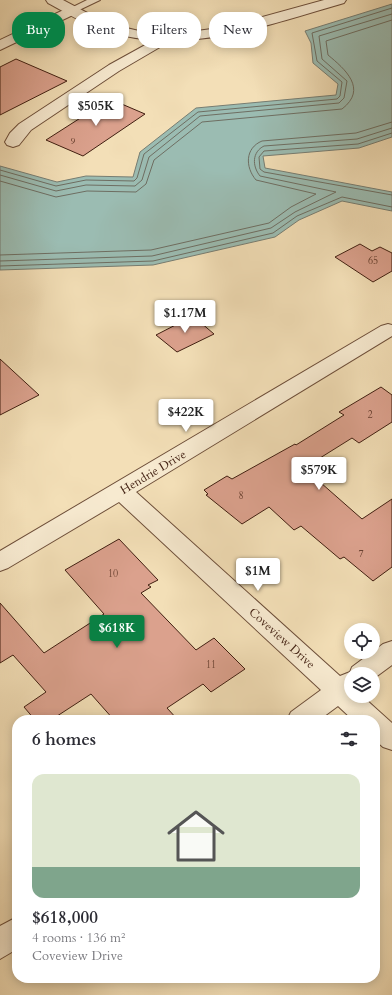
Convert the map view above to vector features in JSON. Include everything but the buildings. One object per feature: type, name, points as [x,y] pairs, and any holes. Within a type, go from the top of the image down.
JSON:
[{"type":"street","points":[[53,0],[103,25],[137,34]]},
{"type":"street","points":[[201,35],[215,34],[339,0]]},
{"type":"street","points":[[0,46],[72,10]]},
{"type":"street","points":[[13,142],[16,136],[25,127],[114,68],[148,48]]},
{"type":"street","name":"Hendrie Drive","points":[[0,562],[121,492],[386,329]]},
{"type":"street","name":"Coveview Drive","points":[[121,492],[344,685]]},
{"type":"street","points":[[370,667],[392,651]]},
{"type":"street","points":[[307,715],[344,687]]},
{"type":"street","name":"Coveview Drive","points":[[358,703],[367,715]]},
{"type":"street","points":[[380,728],[392,739]]},
{"type":"street","points":[[0,944],[12,935]]},
{"type":"lane","points":[[72,10],[95,0]]},
{"type":"water","points":[[392,4],[392,137],[359,148],[263,156],[265,168],[392,192],[392,211],[342,201],[299,220],[275,237],[153,265],[0,270],[0,166],[57,182],[86,176],[133,177],[140,152],[196,108],[336,95],[338,84],[313,63],[311,43],[305,31]]}]
